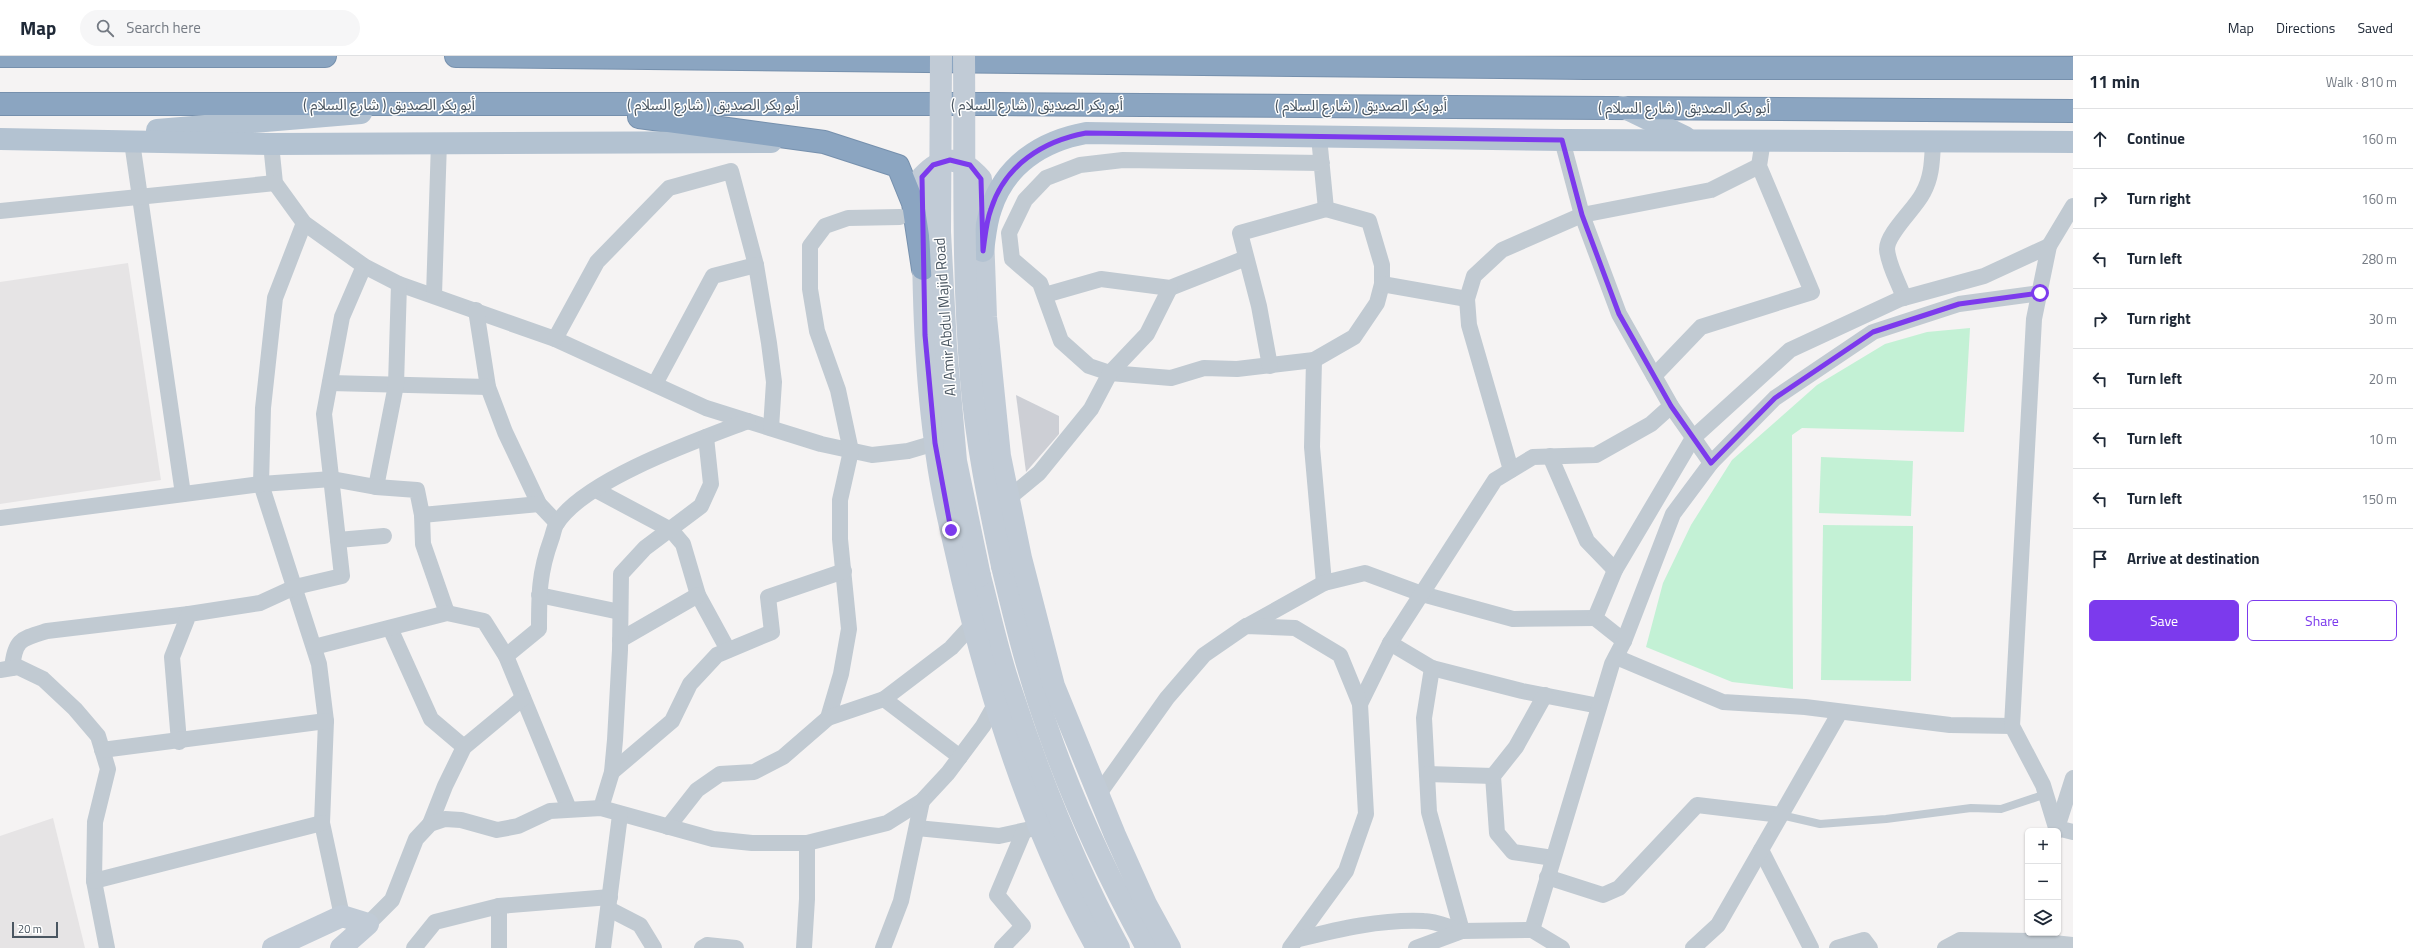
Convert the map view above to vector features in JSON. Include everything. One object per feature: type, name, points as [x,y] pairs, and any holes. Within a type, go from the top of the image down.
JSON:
[{"type":"highway","points":[[0,56],[325,56]]},
{"type":"highway","points":[[456,56],[1585,68],[2073,68]]},
{"type":"highway","name":"( شارع السلام ) أبو بكر الصديق","points":[[0,104],[445,106],[1003,104],[2073,111]]},
{"type":"highway","points":[[558,106],[824,142],[898,166],[913,204],[923,269]]},
{"type":"main road","name":"Al Amir Abdul Majid Road","points":[[941,56],[940,232],[946,346],[956,461],[980,576],[1010,689],[1048,793],[1083,876],[1119,948]]},
{"type":"main road","name":"Al Amir Abdul Majid Road","points":[[964,56],[964,260],[971,380],[982,466],[1002,566],[1021,645],[1047,727],[1078,806],[1126,910],[1147,948]]},
{"type":"main road","points":[[1585,68],[1609,56]]},
{"type":"main road","points":[[36,140],[445,106]]},
{"type":"main road","points":[[1623,107],[1690,140]]},
{"type":"main road","points":[[983,251],[990,209],[1003,183],[1022,161],[1044,146],[1063,137],[1086,133],[1562,140],[1763,140],[1933,143],[2073,142]]},
{"type":"main road","points":[[0,139],[271,144],[439,142],[824,142]]},
{"type":"main road","points":[[1097,948],[1031,829],[973,624],[951,530],[935,443],[925,335],[922,177],[933,165],[950,160],[970,165],[981,179],[986,317],[1000,456],[1021,558],[1054,686],[1098,795],[1146,904],[1170,948]]},
{"type":"main road","points":[[273,948],[342,916],[368,924]]},
{"type":"main road","points":[[341,948],[368,924]]},
{"type":"street","points":[[1319,137],[1326,209]]},
{"type":"street","points":[[1562,140],[1582,215],[1619,314],[1671,406],[1711,463]]},
{"type":"street","points":[[1654,376],[1701,326],[1812,292],[1759,166],[1763,140]]},
{"type":"street","points":[[132,142],[183,494]]},
{"type":"street","points":[[434,295],[439,142]]},
{"type":"street","points":[[1904,298],[1888,255],[1888,242],[1922,195],[1928,182],[1932,170],[1933,143]]},
{"type":"street","points":[[271,144],[275,184],[304,223],[364,266],[400,284],[556,339],[706,408],[771,428],[851,451],[872,455],[908,451],[935,443]]},
{"type":"street","points":[[1270,366],[1259,306],[1240,233],[1326,209],[1369,221],[1382,265],[1382,284],[1377,303],[1354,337],[1314,360],[1270,366],[1236,369],[1204,368],[1171,378],[1110,373],[1089,366],[1061,341],[1040,283],[1012,259],[1009,233],[1025,200],[1046,178],[1080,165],[1123,160],[1322,163]]},
{"type":"street","points":[[1511,470],[1469,325],[1467,299],[1474,276],[1502,250],[1582,215],[1711,190],[1759,166]]},
{"type":"street","points":[[556,339],[596,262],[669,188],[731,171],[756,265],[774,382],[771,428]]},
{"type":"street","points":[[0,212],[275,184]]},
{"type":"street","points":[[2057,828],[2046,794],[2012,726],[2034,319],[2049,246],[2073,206]]},
{"type":"street","points":[[828,718],[841,674],[848,629],[840,539],[840,500],[851,451],[838,390],[817,331],[810,289],[810,246],[825,226],[848,218],[900,217]]},
{"type":"street","points":[[304,223],[275,298],[263,408],[261,484],[319,664],[326,721],[322,823],[342,916]]},
{"type":"street","points":[[1595,618],[1614,570],[1693,438],[1790,350],[1904,298],[1984,276],[2049,246]]},
{"type":"street","points":[[1045,295],[1101,279],[1170,288],[1246,258]]},
{"type":"street","points":[[655,384],[713,276],[756,265]]},
{"type":"street","points":[[6,669],[14,649],[24,638],[47,630],[189,614],[260,603],[295,588],[342,576],[324,414],[342,316],[364,266]]},
{"type":"street","points":[[376,487],[396,385],[400,284]]},
{"type":"street","points":[[1382,284],[1467,299]]},
{"type":"street","points":[[1008,498],[1038,473],[1091,409],[1110,373],[1147,334],[1170,288]]},
{"type":"street","points":[[1532,930],[1599,706],[1616,657],[1673,514],[1711,463],[1775,398],[1873,332],[1959,304],[2040,293]]},
{"type":"street","points":[[476,310],[488,387],[505,432],[539,504],[557,523]]},
{"type":"street","points":[[1314,360],[1312,447],[1324,583]]},
{"type":"street","points":[[330,383],[488,387]]},
{"type":"street","points":[[1360,704],[1390,643],[1495,480],[1533,457],[1596,455],[1651,424],[1671,406]]},
{"type":"street","points":[[506,656],[539,629],[539,582],[557,523],[582,498],[624,474],[706,437],[748,421]]},
{"type":"street","points":[[601,808],[612,772],[620,640],[621,574],[645,548],[701,506],[710,484],[706,437]]},
{"type":"street","points":[[1550,456],[1587,540],[1614,570]]},
{"type":"street","points":[[0,518],[261,484],[332,479],[376,487],[417,490],[422,515],[423,544],[447,613]]},
{"type":"street","points":[[596,490],[671,530],[683,544],[698,595],[728,650]]},
{"type":"street","points":[[422,515],[539,504]]},
{"type":"street","points":[[338,540],[384,536]]},
{"type":"street","points":[[612,772],[672,721],[690,684],[717,655],[772,632],[768,597],[844,571]]},
{"type":"street","points":[[1098,795],[1167,698],[1204,655],[1246,626],[1324,583],[1365,573],[1422,594],[1513,619],[1595,618],[1624,640]]},
{"type":"street","points":[[539,595],[620,612]]},
{"type":"street","points":[[620,640],[698,595]]},
{"type":"street","points":[[314,647],[447,613],[484,621],[506,656],[569,809]]},
{"type":"street","points":[[179,742],[172,657],[189,614]]},
{"type":"street","points":[[668,827],[697,790],[720,774],[754,772],[783,757],[828,718],[884,699],[951,648],[973,624]]},
{"type":"street","points":[[1246,626],[1295,628],[1340,655],[1360,704],[1366,814],[1346,871],[1295,944]]},
{"type":"street","points":[[390,628],[431,719],[464,747]]},
{"type":"street","points":[[1390,643],[1432,668],[1545,695],[1599,706]]},
{"type":"street","points":[[1616,657],[1723,702],[1840,712],[1950,725],[2012,726]]},
{"type":"street","points":[[6,669],[18,667],[43,679],[76,709],[98,736],[108,769],[95,822],[94,882],[107,948]]},
{"type":"street","points":[[1432,668],[1424,718],[1429,812],[1462,931]]},
{"type":"street","points":[[1545,695],[1516,747],[1493,776],[1497,833],[1513,852],[1553,858]]},
{"type":"street","points":[[368,924],[392,900],[416,839],[430,824],[445,786],[464,747],[523,698]]},
{"type":"street","points":[[884,699],[960,757]]},
{"type":"street","points":[[430,824],[445,819],[461,820],[497,830],[518,826],[550,812],[569,809],[601,808],[620,815],[713,839],[752,843],[807,843],[887,823],[922,801],[960,757],[983,726],[996,703]]},
{"type":"street","points":[[1693,948],[1718,925],[1840,712]]},
{"type":"street","points":[[102,750],[179,742],[278,726],[326,721]]},
{"type":"street","points":[[1427,774],[1493,776]]},
{"type":"street","points":[[2057,828],[2073,778]]},
{"type":"street","points":[[884,948],[901,901],[922,801]]},
{"type":"street","points":[[1547,877],[1603,894],[1619,888],[1697,805],[1781,815]]},
{"type":"street","points":[[603,948],[610,903],[620,815]]},
{"type":"street","points":[[94,882],[322,823]]},
{"type":"street","points":[[916,828],[999,836],[1031,829]]},
{"type":"street","points":[[1002,948],[1023,926],[998,895],[1031,829]]},
{"type":"street","points":[[2061,830],[2073,832]]},
{"type":"street","points":[[804,948],[807,899],[807,843]]},
{"type":"street","points":[[1761,850],[1811,948]]},
{"type":"street","points":[[414,948],[435,922],[499,906],[610,903],[640,925],[654,948]]},
{"type":"street","points":[[499,906],[499,948]]},
{"type":"street","points":[[1295,944],[1334,930],[1376,924],[1425,921],[1462,931],[1532,930],[1562,948]]},
{"type":"street","points":[[1416,948],[1462,931]]},
{"type":"street","points":[[1837,948],[1864,940],[1870,948]]},
{"type":"street","points":[[1946,948],[1960,940],[2036,941],[2073,945]]},
{"type":"street","points":[[702,948],[707,945],[736,948]]},
{"type":"lane","points":[[1781,815],[1820,824],[1886,819],[1971,808],[2001,809],[2046,794]]},
{"type":"shaded area","points":[[128,263],[161,480],[0,504],[0,282]]},
{"type":"shaded area","points":[[53,818],[85,948],[0,948],[0,836]]},
{"type":"green space","points":[[1970,328],[1964,432],[1802,428],[1792,435],[1793,689],[1732,682],[1646,647],[1663,583],[1691,525],[1732,460],[1817,385],[1885,344],[1927,332]]},
{"type":"green space","points":[[1821,457],[1913,461],[1911,516],[1819,513]]},
{"type":"green space","points":[[1823,525],[1913,526],[1911,681],[1821,680]]},
{"type":"building","points":[[1016,395],[1059,416],[1059,434],[1026,472]]},
{"type":"route","points":[[951,530],[935,443],[925,335],[922,177],[933,165],[950,160],[970,165],[981,179],[983,251],[990,209],[1003,183],[1022,161],[1044,146],[1063,137],[1086,133],[1562,140],[1582,215],[1619,314],[1671,406],[1711,463],[1775,398],[1873,332],[1959,304],[2040,293]]}]
